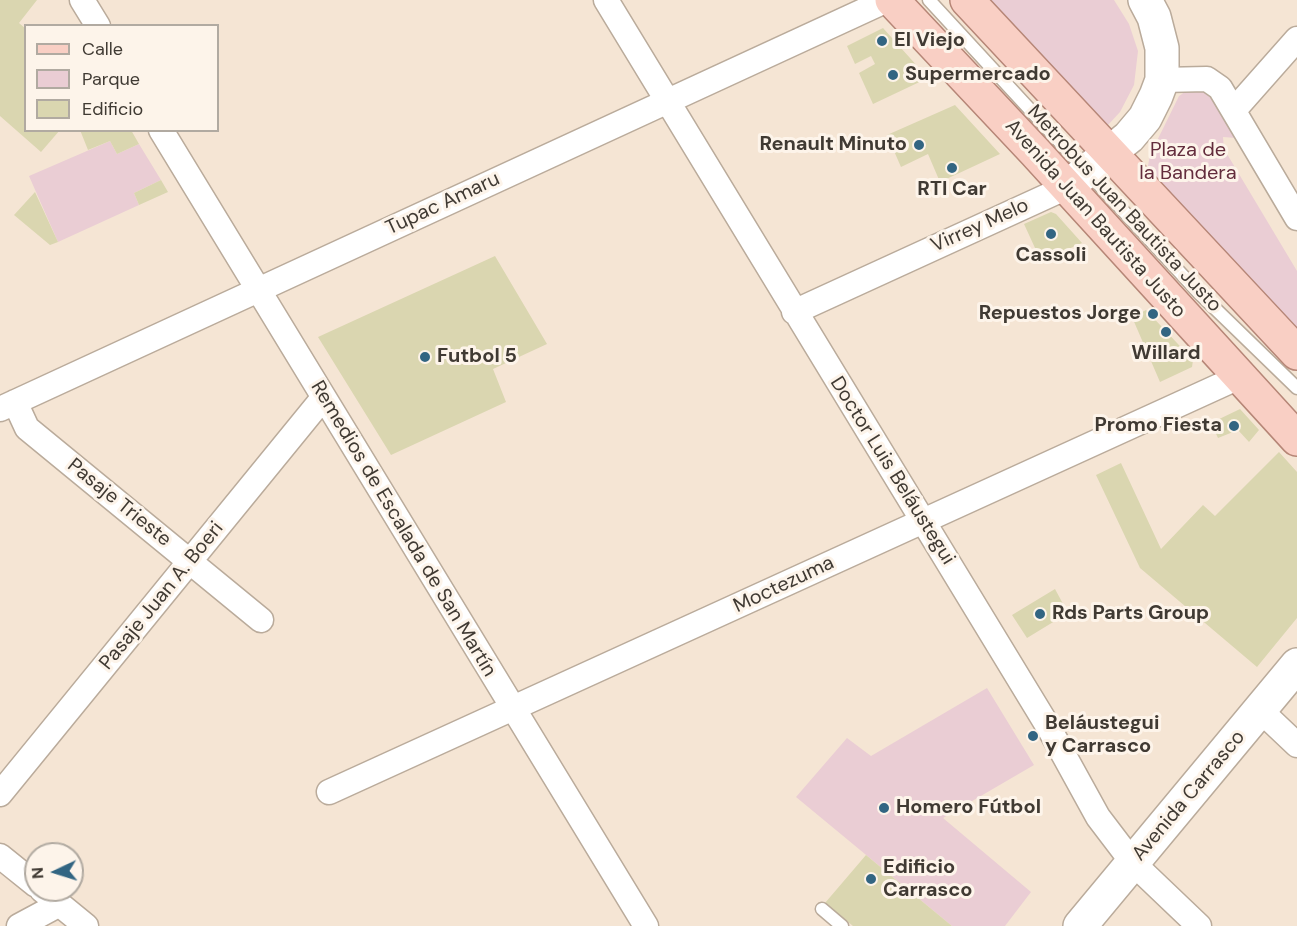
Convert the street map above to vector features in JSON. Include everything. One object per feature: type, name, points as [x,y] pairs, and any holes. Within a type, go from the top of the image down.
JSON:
[{"type":"main road","name":"Avenida Juan Bautista Justo","points":[[892,0],[1297,353]]},
{"type":"main road","name":"Avenida Juan Bautista Justo","points":[[967,0],[1088,171],[1239,377],[1297,439]]},
{"type":"street","points":[[82,0],[97,24]]},
{"type":"street","name":"Doctor Luis Beláustegui","points":[[606,0],[1049,728],[1098,817],[1133,863],[1199,926]]},
{"type":"street","name":"Tupac Amaru","points":[[7,406],[887,0]]},
{"type":"street","points":[[1145,0],[1160,34],[1162,80],[1207,80],[1220,88],[1235,109],[1297,218]]},
{"type":"street","points":[[1235,109],[1297,39]]},
{"type":"street","name":"Virrey Melo","points":[[794,312],[1088,171],[1129,137],[1145,118],[1162,80]]},
{"type":"street","name":"Remedios de Escalada de San Martín","points":[[162,132],[646,926]]},
{"type":"street","name":"Moctezuma","points":[[329,792],[1239,377]]},
{"type":"street","name":"Pasaje Juan A. Boeri","points":[[0,794],[323,398]]},
{"type":"street","name":"Pasaje Trieste","points":[[7,406],[27,428],[261,620]]},
{"type":"street","name":"Avenida Carrasco","points":[[1080,926],[1297,665]]},
{"type":"street","points":[[1260,710],[1297,745]]},
{"type":"street","points":[[0,856],[24,875]]},
{"type":"street","points":[[19,926],[45,902]]},
{"type":"street","points":[[57,902],[86,926]]},
{"type":"lane","name":"Metrobus Juan Bautista Justo","points":[[929,0],[1198,292],[1297,388]]},
{"type":"lane","points":[[822,909],[842,926]]},
{"type":"green space","name":"Plaza de la Bandera","points":[[984,0],[1114,0],[1129,24],[1138,51],[1134,85],[1120,112],[1108,125],[1100,125]]},
{"type":"green space","name":"Plaza de la Bandera","points":[[1192,87],[1209,91],[1236,138],[1223,137],[1224,149],[1297,271],[1297,336],[1147,171],[1150,155],[1179,96]]},
{"type":"green space","points":[[110,141],[117,154],[139,144],[161,180],[134,193],[139,205],[58,242],[29,176]]},
{"type":"green space","name":"Homero Fútbol","points":[[987,688],[1034,765],[943,818],[1031,892],[1005,926],[952,926],[796,797],[847,738],[871,756]]},
{"type":"building","points":[[0,0],[37,0],[19,23],[24,27],[24,132],[58,132],[41,152],[0,116]]},
{"type":"building","name":"Supermercado","points":[[883,28],[928,78],[873,104],[859,73],[875,64],[871,56],[855,64],[847,46]]},
{"type":"building","points":[[955,105],[1000,154],[940,182],[928,154],[901,167],[887,135]]},
{"type":"building","points":[[81,132],[132,132],[139,144],[117,154],[110,141],[88,150]]},
{"type":"building","points":[[161,180],[168,192],[139,205],[134,193]]},
{"type":"building","points":[[35,192],[58,242],[50,245],[14,215]]},
{"type":"building","name":"Cassoli","points":[[1051,212],[1056,214],[1082,243],[1041,261],[1024,224]]},
{"type":"building","name":"Futbol 5","points":[[495,256],[547,344],[493,369],[506,402],[391,455],[318,337]]},
{"type":"building","points":[[1146,310],[1193,360],[1192,367],[1160,382],[1132,317]]},
{"type":"building","name":"Promo Fiesta","points":[[1240,409],[1259,430],[1249,442],[1238,430],[1218,438],[1211,423]]},
{"type":"building","points":[[1279,452],[1297,472],[1297,618],[1257,667],[1140,568],[1096,475],[1121,463],[1161,549],[1203,505],[1215,516]]},
{"type":"building","name":"Rds Parts Group","points":[[1055,589],[1068,613],[1027,638],[1012,615]]},
{"type":"building","name":"Edificio Carrasco","points":[[866,855],[952,926],[853,926],[825,903]]},
{"type":"place","name":"El Viejo","points":[[882,41]]},
{"type":"place","name":"Supermercado","points":[[893,75]]},
{"type":"place","name":"Renault Minuto","points":[[919,145]]},
{"type":"place","name":"RTI Car","points":[[952,168]]},
{"type":"place","name":"Cassoli","points":[[1051,234]]},
{"type":"place","name":"Repuestos Jorge","points":[[1153,314]]},
{"type":"place","name":"Willard","points":[[1166,332]]},
{"type":"place","name":"Futbol 5","points":[[425,357]]},
{"type":"place","name":"Promo Fiesta","points":[[1234,426]]},
{"type":"place","name":"Rds Parts Group","points":[[1040,614]]},
{"type":"place","name":"Beláustegui y Carrasco","points":[[1033,736]]},
{"type":"place","name":"Homero Fútbol","points":[[884,808]]},
{"type":"place","name":"Edificio Carrasco","points":[[871,879]]}]
